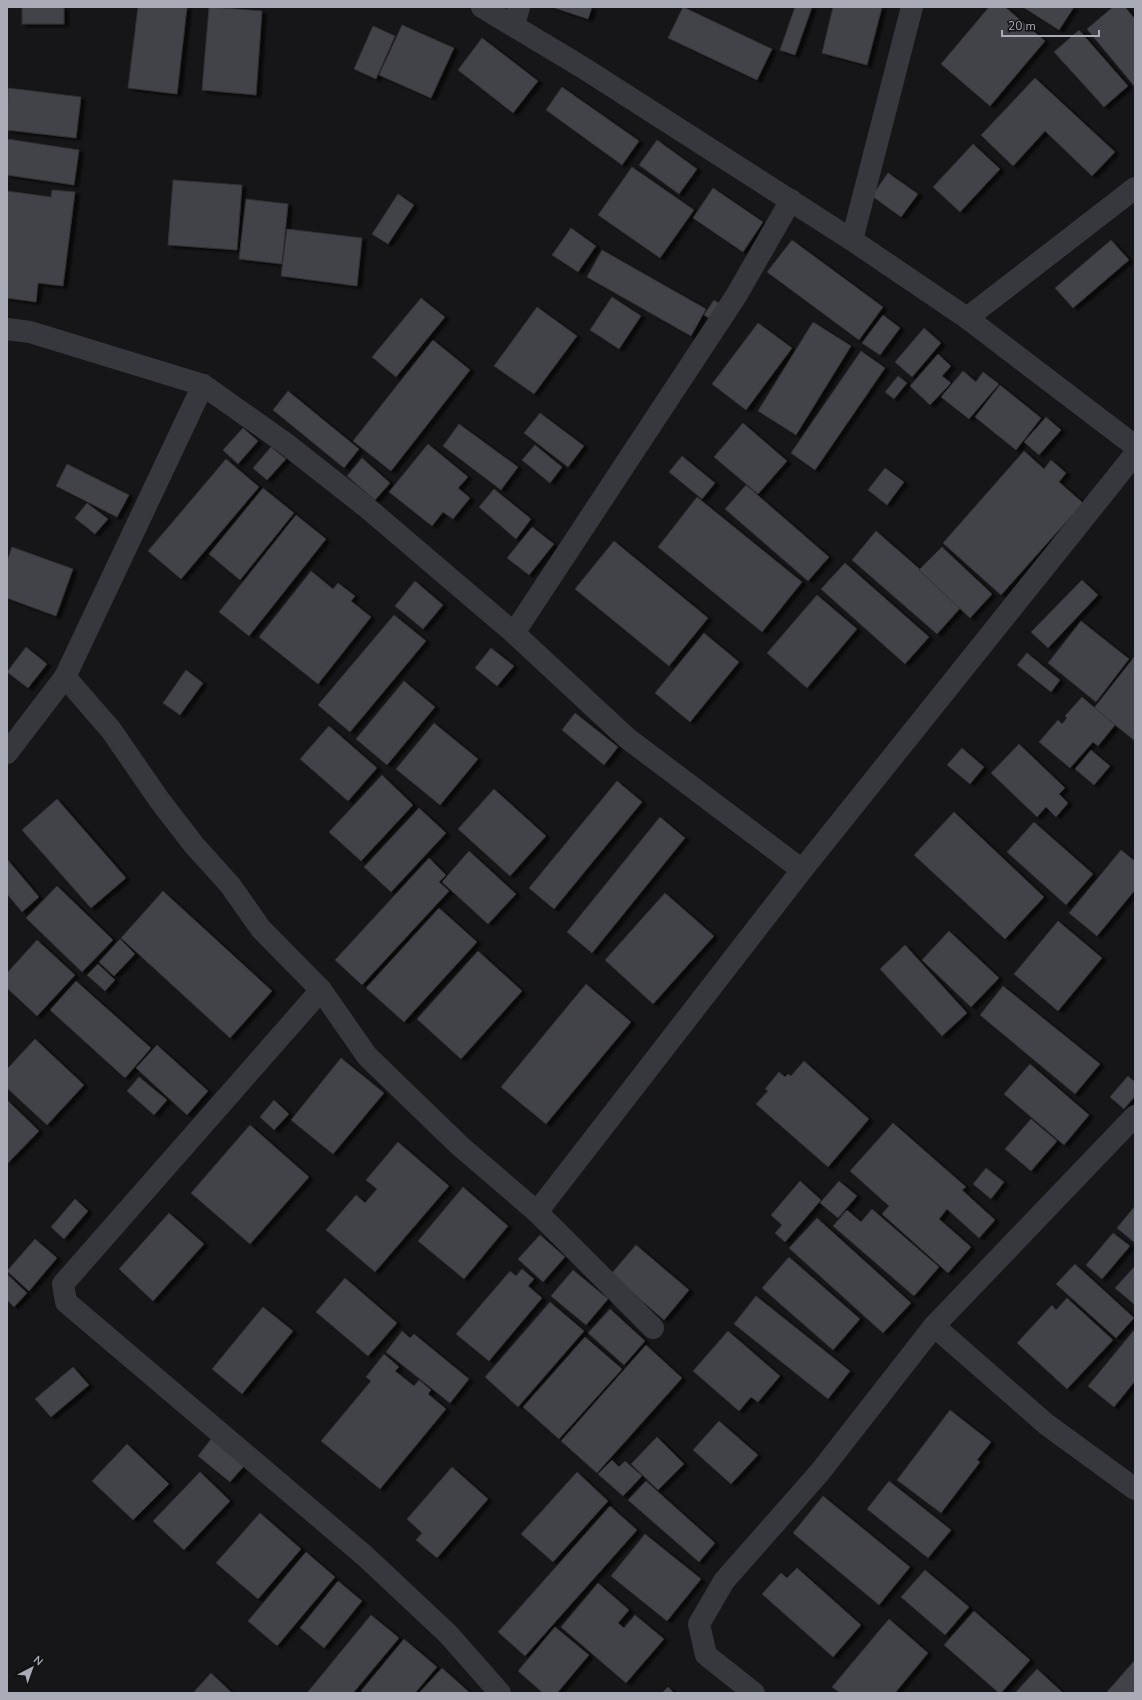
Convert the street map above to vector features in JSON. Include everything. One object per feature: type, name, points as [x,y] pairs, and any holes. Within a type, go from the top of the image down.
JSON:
[{"type":"street","points":[[482,7],[516,16],[852,240],[967,318],[1135,446]]},
{"type":"street","points":[[852,240],[912,7]]},
{"type":"street","points":[[967,318],[1135,188]]},
{"type":"street","points":[[514,633],[736,296],[791,200]]},
{"type":"street","points":[[7,329],[30,332],[203,385],[285,443],[365,506],[514,633],[627,738],[802,870]]},
{"type":"street","points":[[7,752],[66,677],[203,385]]},
{"type":"street","points":[[537,1212],[802,870],[1135,454]]},
{"type":"street","points":[[66,677],[111,730],[160,802],[194,845],[230,885],[261,929],[322,990],[367,1056],[460,1146],[537,1212],[653,1328]]},
{"type":"street","points":[[322,990],[63,1284],[66,1302],[365,1556],[448,1634],[500,1693]]},
{"type":"street","points":[[754,1693],[706,1655],[699,1624],[724,1581],[820,1472],[934,1326],[1135,1116]]},
{"type":"street","points":[[934,1326],[1046,1424],[1135,1489]]},
{"type":"building","points":[[22,7],[64,7],[64,24],[22,24]]},
{"type":"building","points":[[138,7],[187,7],[177,94],[128,88]]},
{"type":"building","points":[[209,7],[262,11],[256,95],[202,90]]},
{"type":"building","points":[[552,7],[592,7],[588,19]]},
{"type":"building","points":[[683,7],[772,49],[757,80],[668,38]]},
{"type":"building","points":[[795,7],[812,7],[795,55],[780,50]]},
{"type":"building","points":[[833,7],[882,7],[867,65],[822,53]]},
{"type":"building","points":[[989,7],[1005,7],[1045,41],[990,106],[941,64]]},
{"type":"building","points":[[1023,7],[1074,7],[1059,30]]},
{"type":"building","points":[[1113,7],[1125,7],[1135,19],[1135,87],[1087,29]]},
{"type":"building","points":[[402,25],[454,48],[431,98],[379,75]]},
{"type":"building","points":[[373,26],[395,36],[376,79],[354,69]]},
{"type":"building","points":[[1079,30],[1128,86],[1104,107],[1054,52]]},
{"type":"building","points":[[482,38],[538,81],[513,113],[458,70]]},
{"type":"building","points":[[1035,78],[1115,152],[1092,176],[1045,131],[1013,166],[981,135]]},
{"type":"building","points":[[562,87],[639,141],[622,165],[546,110]]},
{"type":"building","points":[[8,88],[81,97],[76,138],[7,130]]},
{"type":"building","points":[[7,139],[79,150],[74,185],[7,175]]},
{"type":"building","points":[[657,140],[697,169],[679,194],[639,165]]},
{"type":"building","points":[[973,144],[1000,169],[960,212],[933,187]]},
{"type":"building","points":[[632,167],[694,210],[660,258],[598,215]]},
{"type":"building","points":[[888,173],[918,194],[901,217],[872,196]]},
{"type":"building","points":[[173,180],[242,185],[237,250],[168,245]]},
{"type":"building","points":[[713,188],[763,222],[743,252],[693,218]]},
{"type":"building","points":[[52,190],[75,192],[63,286],[38,283],[36,302],[7,298],[7,191],[51,197]]},
{"type":"building","points":[[398,194],[414,205],[388,244],[372,234]]},
{"type":"building","points":[[246,199],[288,204],[282,264],[239,259]]},
{"type":"building","points":[[571,228],[596,246],[578,272],[552,255]]},
{"type":"building","points":[[287,229],[362,238],[357,286],[281,276]]},
{"type":"building","points":[[792,240],[883,307],[859,340],[767,272]]},
{"type":"building","points":[[1111,240],[1129,260],[1073,308],[1055,288]]},
{"type":"building","points":[[602,250],[706,309],[691,336],[587,277]]},
{"type":"building","points":[[612,297],[641,316],[619,349],[590,330]]},
{"type":"building","points":[[421,298],[445,317],[396,377],[372,357]]},
{"type":"building","points":[[714,300],[725,308],[715,322],[704,315]]},
{"type":"building","points":[[537,307],[577,336],[534,394],[494,366]]},
{"type":"building","points":[[883,315],[900,328],[880,355],[862,343]]},
{"type":"building","points":[[813,322],[851,346],[796,435],[758,411]]},
{"type":"building","points":[[758,323],[792,348],[746,410],[712,384]]},
{"type":"building","points":[[924,328],[941,343],[912,377],[895,362]]},
{"type":"building","points":[[433,340],[470,370],[391,471],[353,441]]},
{"type":"building","points":[[861,351],[885,368],[815,470],[791,453]]},
{"type":"building","points":[[938,354],[951,366],[942,376],[951,383],[930,405],[910,386]]},
{"type":"building","points":[[963,371],[976,382],[983,372],[999,384],[969,419],[941,397]]},
{"type":"building","points":[[898,376],[907,383],[894,399],[885,392]]},
{"type":"building","points":[[1000,385],[1041,418],[1016,450],[975,417]]},
{"type":"building","points":[[288,391],[359,449],[344,468],[273,410]]},
{"type":"building","points":[[540,413],[584,446],[568,467],[524,433]]},
{"type":"building","points":[[1046,417],[1061,430],[1039,455],[1024,442]]},
{"type":"building","points":[[743,423],[787,461],[758,494],[714,457]]},
{"type":"building","points":[[459,424],[518,467],[501,490],[443,446]]},
{"type":"building","points":[[243,428],[258,441],[238,464],[223,450]]},
{"type":"building","points":[[428,444],[468,477],[458,488],[470,498],[453,519],[443,512],[432,526],[389,492]]},
{"type":"building","points":[[535,445],[562,467],[550,483],[522,460]]},
{"type":"building","points":[[271,447],[286,459],[267,480],[253,468]]},
{"type":"building","points":[[1024,451],[1044,469],[1051,460],[1066,473],[1059,482],[1083,503],[1001,595],[943,543]]},
{"type":"building","points":[[682,456],[715,483],[702,499],[669,472]]},
{"type":"building","points":[[362,458],[390,483],[375,500],[347,476]]},
{"type":"building","points":[[226,459],[259,487],[181,579],[148,551]]},
{"type":"building","points":[[67,464],[129,495],[117,517],[56,486]]},
{"type":"building","points":[[885,468],[904,482],[887,505],[868,490]]},
{"type":"building","points":[[746,485],[829,557],[808,581],[725,509]]},
{"type":"building","points":[[263,488],[294,513],[240,580],[209,554]]},
{"type":"building","points":[[494,489],[531,519],[516,539],[479,507]]},
{"type":"building","points":[[697,497],[802,582],[762,632],[658,547]]},
{"type":"building","points":[[87,503],[108,519],[95,534],[75,518]]},
{"type":"building","points":[[296,515],[326,539],[249,636],[219,612]]},
{"type":"building","points":[[532,527],[554,544],[529,575],[507,558]]},
{"type":"building","points":[[876,531],[962,606],[937,634],[852,560]]},
{"type":"building","points":[[614,541],[708,618],[669,666],[575,589]]},
{"type":"building","points":[[12,547],[73,569],[56,616],[7,598],[7,562]]},
{"type":"building","points":[[942,547],[992,594],[970,618],[919,570]]},
{"type":"building","points":[[845,563],[929,637],[905,664],[821,589]]},
{"type":"building","points":[[311,571],[333,589],[338,583],[355,596],[351,601],[371,617],[318,684],[259,637]]},
{"type":"building","points":[[1082,580],[1098,595],[1048,648],[1031,632]]},
{"type":"building","points":[[415,581],[443,605],[423,629],[395,606]]},
{"type":"building","points":[[817,595],[857,629],[807,688],[767,653]]},
{"type":"building","points":[[394,615],[426,641],[350,732],[318,705]]},
{"type":"building","points":[[1081,621],[1129,659],[1096,702],[1048,663]]},
{"type":"building","points":[[704,633],[739,662],[690,722],[655,693]]},
{"type":"building","points":[[26,647],[47,664],[28,688],[7,672]]},
{"type":"building","points":[[491,648],[514,666],[497,686],[475,668]]},
{"type":"building","points":[[1027,653],[1060,680],[1051,692],[1017,665]]},
{"type":"building","points":[[1135,656],[1135,741],[1094,708]]},
{"type":"building","points":[[186,670],[203,683],[180,715],[163,703]]},
{"type":"building","points":[[404,681],[435,707],[387,765],[356,739]]},
{"type":"building","points":[[1082,697],[1115,725],[1098,746],[1093,742],[1070,768],[1039,742],[1058,720],[1062,724],[1067,718],[1065,716]]},
{"type":"building","points":[[575,713],[618,747],[604,765],[562,730]]},
{"type":"building","points":[[434,723],[478,759],[440,805],[396,769]]},
{"type":"building","points":[[329,726],[377,768],[348,801],[300,759]]},
{"type":"building","points":[[1019,744],[1065,788],[1059,794],[1068,803],[1056,817],[1046,807],[1037,817],[991,773]]},
{"type":"building","points":[[962,748],[984,767],[970,784],[947,765]]},
{"type":"building","points":[[1091,750],[1110,766],[1094,785],[1075,769]]},
{"type":"building","points":[[382,775],[413,805],[361,861],[329,832]]},
{"type":"building","points":[[617,781],[642,802],[554,909],[529,888]]},
{"type":"building","points":[[494,789],[546,836],[510,876],[458,829]]},
{"type":"building","points":[[57,799],[126,878],[91,908],[22,830]]},
{"type":"building","points":[[419,808],[446,833],[391,892],[364,867]]},
{"type":"building","points":[[954,812],[1044,897],[1005,939],[914,855]]},
{"type":"building","points":[[660,817],[685,838],[592,953],[567,932]]},
{"type":"building","points":[[1034,822],[1093,874],[1066,905],[1007,852]]},
{"type":"building","points":[[1121,850],[1135,861],[1135,890],[1097,936],[1069,913]]},
{"type":"building","points":[[469,851],[516,894],[488,924],[442,882]]},
{"type":"building","points":[[429,858],[446,875],[439,882],[449,891],[362,985],[335,960]]},
{"type":"building","points":[[7,859],[39,897],[22,912],[7,894]]},
{"type":"building","points":[[57,886],[113,940],[82,972],[26,918]]},
{"type":"building","points":[[163,891],[272,991],[230,1038],[121,938]]},
{"type":"building","points":[[665,893],[714,936],[653,1004],[605,960]]},
{"type":"building","points":[[439,908],[477,942],[404,1022],[366,988]]},
{"type":"building","points":[[1058,921],[1102,958],[1058,1011],[1014,974]]},
{"type":"building","points":[[949,931],[999,978],[971,1007],[922,960]]},
{"type":"building","points":[[120,939],[135,954],[114,976],[99,962]]},
{"type":"building","points":[[37,940],[75,975],[37,1016],[7,988],[7,973]]},
{"type":"building","points":[[905,945],[967,1013],[942,1036],[880,969]]},
{"type":"building","points":[[478,951],[522,991],[461,1059],[417,1019]]},
{"type":"building","points":[[98,964],[115,980],[105,991],[87,975]]},
{"type":"building","points":[[76,981],[151,1048],[125,1078],[50,1010]]},
{"type":"building","points":[[586,984],[631,1022],[546,1124],[501,1087]]},
{"type":"building","points":[[1003,986],[1100,1064],[1075,1094],[980,1015]]},
{"type":"building","points":[[35,1039],[84,1085],[47,1125],[7,1088],[7,1069]]},
{"type":"building","points":[[157,1045],[208,1091],[187,1115],[136,1068]]},
{"type":"building","points":[[341,1058],[384,1093],[333,1154],[291,1120]]},
{"type":"building","points":[[804,1061],[869,1119],[828,1167],[756,1104],[768,1091],[765,1089],[779,1072],[785,1077],[788,1074],[791,1076]]},
{"type":"building","points":[[1030,1064],[1089,1115],[1064,1145],[1004,1094]]},
{"type":"building","points":[[1128,1076],[1135,1082],[1135,1096],[1124,1109],[1110,1097]]},
{"type":"building","points":[[139,1077],[167,1100],[154,1115],[127,1091]]},
{"type":"building","points":[[7,1100],[39,1131],[7,1164]]},
{"type":"building","points":[[274,1100],[289,1114],[274,1130],[260,1117]]},
{"type":"building","points":[[1031,1119],[1057,1141],[1031,1171],[1005,1149]]},
{"type":"building","points":[[893,1123],[966,1187],[962,1190],[995,1220],[979,1238],[947,1209],[939,1219],[971,1247],[948,1273],[882,1214],[889,1206],[850,1171]]},
{"type":"building","points":[[250,1125],[309,1177],[250,1244],[191,1193]]},
{"type":"building","points":[[398,1142],[449,1186],[375,1272],[326,1230],[356,1195],[365,1203],[377,1189],[366,1180]]},
{"type":"building","points":[[986,1168],[1004,1182],[991,1199],[973,1184]]},
{"type":"building","points":[[800,1181],[821,1200],[785,1242],[775,1233],[782,1225],[771,1215]]},
{"type":"building","points":[[839,1181],[857,1196],[838,1218],[820,1203]]},
{"type":"building","points":[[463,1187],[508,1226],[464,1279],[418,1241]]},
{"type":"building","points":[[75,1199],[88,1211],[64,1239],[51,1227]]},
{"type":"building","points":[[1135,1206],[1135,1243],[1117,1228]]},
{"type":"building","points":[[872,1209],[939,1267],[914,1296],[833,1226],[847,1210],[861,1222]]},
{"type":"building","points":[[169,1213],[204,1244],[153,1301],[119,1269]]},
{"type":"building","points":[[817,1218],[911,1303],[883,1333],[789,1248]]},
{"type":"building","points":[[1113,1233],[1130,1246],[1102,1279],[1086,1265]]},
{"type":"building","points":[[540,1235],[565,1257],[543,1282],[518,1259]]},
{"type":"building","points":[[35,1239],[57,1258],[29,1291],[7,1271]]},
{"type":"building","points":[[636,1245],[689,1290],[664,1320],[611,1274]]},
{"type":"building","points":[[789,1257],[860,1319],[833,1350],[762,1288]]},
{"type":"building","points":[[1075,1264],[1134,1318],[1116,1338],[1056,1284]]},
{"type":"building","points":[[1135,1266],[1135,1305],[1115,1288]]},
{"type":"building","points":[[522,1269],[534,1279],[528,1286],[542,1298],[489,1361],[456,1334],[510,1271],[516,1276]]},
{"type":"building","points":[[573,1270],[608,1299],[586,1325],[551,1296]]},
{"type":"building","points":[[8,1275],[27,1293],[14,1307],[7,1300]]},
{"type":"building","points":[[345,1278],[397,1323],[368,1356],[316,1312]]},
{"type":"building","points":[[756,1296],[850,1371],[828,1399],[734,1324]]},
{"type":"building","points":[[1067,1298],[1113,1340],[1067,1389],[1017,1343],[1052,1305],[1056,1310]]},
{"type":"building","points":[[550,1302],[584,1331],[518,1407],[485,1377]]},
{"type":"building","points":[[263,1307],[293,1331],[242,1394],[212,1369]]},
{"type":"building","points":[[610,1309],[645,1341],[624,1365],[588,1333]]},
{"type":"building","points":[[1135,1329],[1135,1381],[1114,1407],[1088,1386]]},
{"type":"building","points":[[402,1331],[410,1338],[414,1334],[469,1379],[450,1403],[386,1352]]},
{"type":"building","points":[[728,1331],[780,1376],[758,1402],[751,1397],[739,1411],[693,1371]]},
{"type":"building","points":[[585,1337],[622,1369],[559,1439],[523,1407]]},
{"type":"building","points":[[646,1345],[682,1378],[597,1473],[561,1441]]},
{"type":"building","points":[[384,1354],[399,1367],[395,1371],[414,1386],[419,1380],[431,1390],[428,1394],[446,1409],[380,1489],[321,1441],[371,1381],[366,1377]]},
{"type":"building","points":[[73,1367],[89,1385],[51,1417],[35,1399]]},
{"type":"building","points":[[950,1410],[991,1442],[977,1460],[980,1462],[941,1513],[897,1480]]},
{"type":"building","points":[[719,1421],[758,1455],[731,1484],[693,1450]]},
{"type":"building","points":[[657,1437],[684,1464],[658,1490],[631,1464]]},
{"type":"building","points":[[211,1439],[244,1466],[230,1482],[198,1456]]},
{"type":"building","points":[[127,1444],[169,1484],[133,1520],[92,1481]]},
{"type":"building","points":[[612,1460],[619,1467],[625,1461],[642,1476],[623,1496],[598,1474]]},
{"type":"building","points":[[452,1467],[488,1499],[437,1558],[416,1540],[422,1533],[407,1519]]},
{"type":"building","points":[[200,1472],[230,1501],[184,1550],[153,1521]]},
{"type":"building","points":[[577,1472],[608,1501],[553,1562],[521,1534]]},
{"type":"building","points":[[646,1481],[715,1543],[699,1562],[628,1500]]},
{"type":"building","points":[[889,1481],[951,1530],[928,1558],[867,1509]]},
{"type":"building","points":[[823,1496],[910,1567],[879,1605],[793,1533]]},
{"type":"building","points":[[610,1506],[637,1530],[525,1656],[498,1632]]},
{"type":"building","points":[[260,1513],[301,1549],[258,1599],[216,1563]]},
{"type":"building","points":[[645,1534],[701,1579],[667,1621],[611,1576]]},
{"type":"building","points":[[306,1552],[335,1577],[277,1646],[248,1621]]},
{"type":"building","points":[[797,1568],[861,1625],[833,1657],[762,1594],[781,1573],[787,1578]]},
{"type":"building","points":[[925,1570],[969,1607],[945,1635],[901,1597]]},
{"type":"building","points":[[338,1581],[362,1601],[324,1648],[300,1628]]},
{"type":"building","points":[[598,1583],[629,1610],[618,1623],[624,1628],[635,1615],[664,1639],[626,1683],[561,1627]]},
{"type":"building","points":[[974,1611],[1030,1660],[1001,1693],[999,1693],[944,1645]]},
{"type":"building","points":[[371,1615],[399,1638],[353,1693],[307,1693]]},
{"type":"building","points":[[889,1619],[928,1653],[895,1693],[840,1693],[832,1687]]},
{"type":"building","points":[[555,1627],[589,1655],[557,1693],[543,1693],[518,1671]]},
{"type":"building","points":[[404,1639],[437,1667],[415,1693],[363,1693],[361,1691]]},
{"type":"building","points":[[1135,1660],[1135,1693],[1106,1693]]},
{"type":"building","points":[[442,1668],[470,1693],[419,1693]]},
{"type":"building","points":[[1037,1669],[1063,1693],[1015,1693]]},
{"type":"building","points":[[211,1673],[232,1693],[193,1693]]},
{"type":"building","points":[[668,1687],[674,1693],[662,1693]]}]
